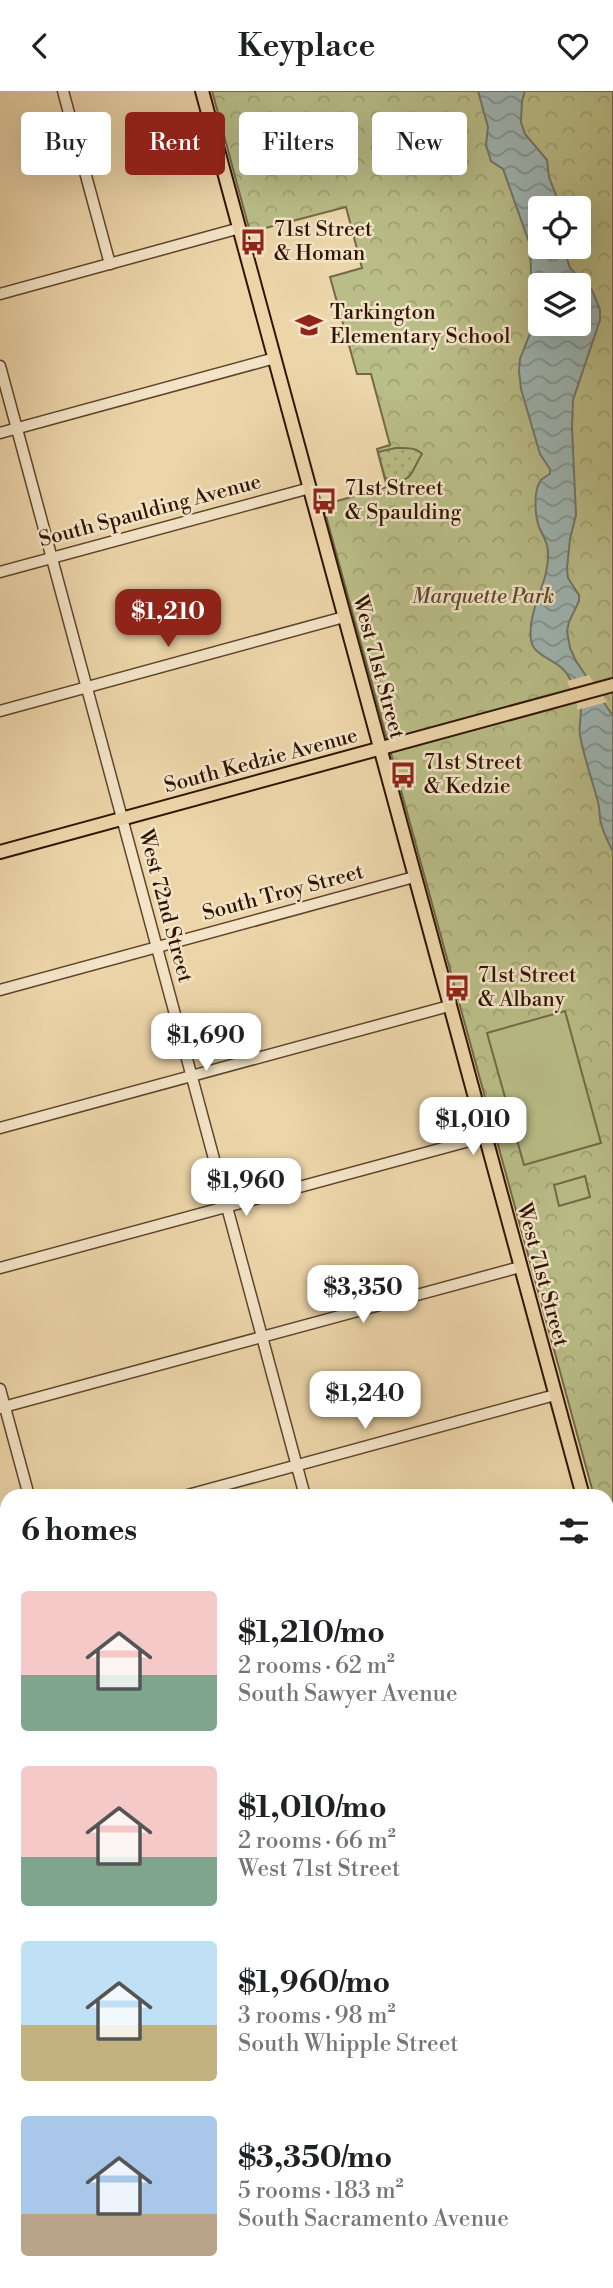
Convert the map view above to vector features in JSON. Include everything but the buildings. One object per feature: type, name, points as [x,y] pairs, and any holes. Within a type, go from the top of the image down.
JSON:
[{"type":"main road","name":"West 71st Street","points":[[202,91],[581,1489]]},
{"type":"main road","name":"South Kedzie Avenue","points":[[0,852],[611,686]]},
{"type":"street","points":[[63,91],[110,264]]},
{"type":"street","points":[[0,294],[240,228]]},
{"type":"street","points":[[0,433],[275,358]]},
{"type":"street","name":"West 72nd Street","points":[[0,366],[303,1489]]},
{"type":"street","name":"South Spaulding Avenue","points":[[0,572],[310,488]]},
{"type":"street","points":[[0,711],[344,617]]},
{"type":"street","name":"South Troy Street","points":[[0,990],[414,877]]},
{"type":"street","points":[[0,1128],[449,1006]]},
{"type":"street","points":[[0,1268],[484,1137]]},
{"type":"street","points":[[2,1407],[520,1266]]},
{"type":"street","points":[[0,1389],[2,1407],[27,1489]]},
{"type":"street","points":[[210,1489],[555,1395]]},
{"type":"green space","name":"Marquette Park","points":[[212,91],[613,91],[613,1489],[592,1489],[323,505],[387,487],[377,449],[390,445],[371,374],[357,374],[330,277],[362,268],[346,207],[250,232],[225,139],[225,112],[218,112]]},
{"type":"green space","points":[[396,448],[414,449],[422,454],[406,479],[385,478],[378,452]]},
{"type":"green space","points":[[565,1011],[601,1143],[524,1165],[487,1033]]},
{"type":"green space","points":[[585,1176],[590,1197],[559,1206],[554,1185]]},
{"type":"water","points":[[478,91],[525,91],[521,122],[525,134],[547,160],[549,177],[556,195],[528,196],[528,239],[503,169],[491,161],[486,145],[488,127]]},
{"type":"water","points":[[531,259],[567,259],[575,273],[531,273]]},
{"type":"water","points":[[592,290],[600,310],[600,320],[573,400],[576,515],[567,568],[568,578],[579,595],[579,601],[567,631],[576,661],[613,716],[613,852],[602,827],[582,744],[581,707],[577,694],[566,672],[537,651],[531,640],[532,617],[548,563],[547,545],[537,516],[536,496],[538,484],[550,474],[550,469],[540,454],[521,389],[520,359],[529,336],[591,336]]},
{"type":"pier","points":[[589,675],[607,702],[577,710],[567,681]]},
{"type":"place","name":"71st Street & Homan","points":[[253,242]]},
{"type":"place","name":"Tarkington Elementary School","points":[[309,325]]},
{"type":"place","name":"71st Street & Spaulding","points":[[324,501]]},
{"type":"place","name":"71st Street & Kedzie","points":[[403,775]]},
{"type":"place","name":"71st Street & Albany","points":[[457,988]]}]
